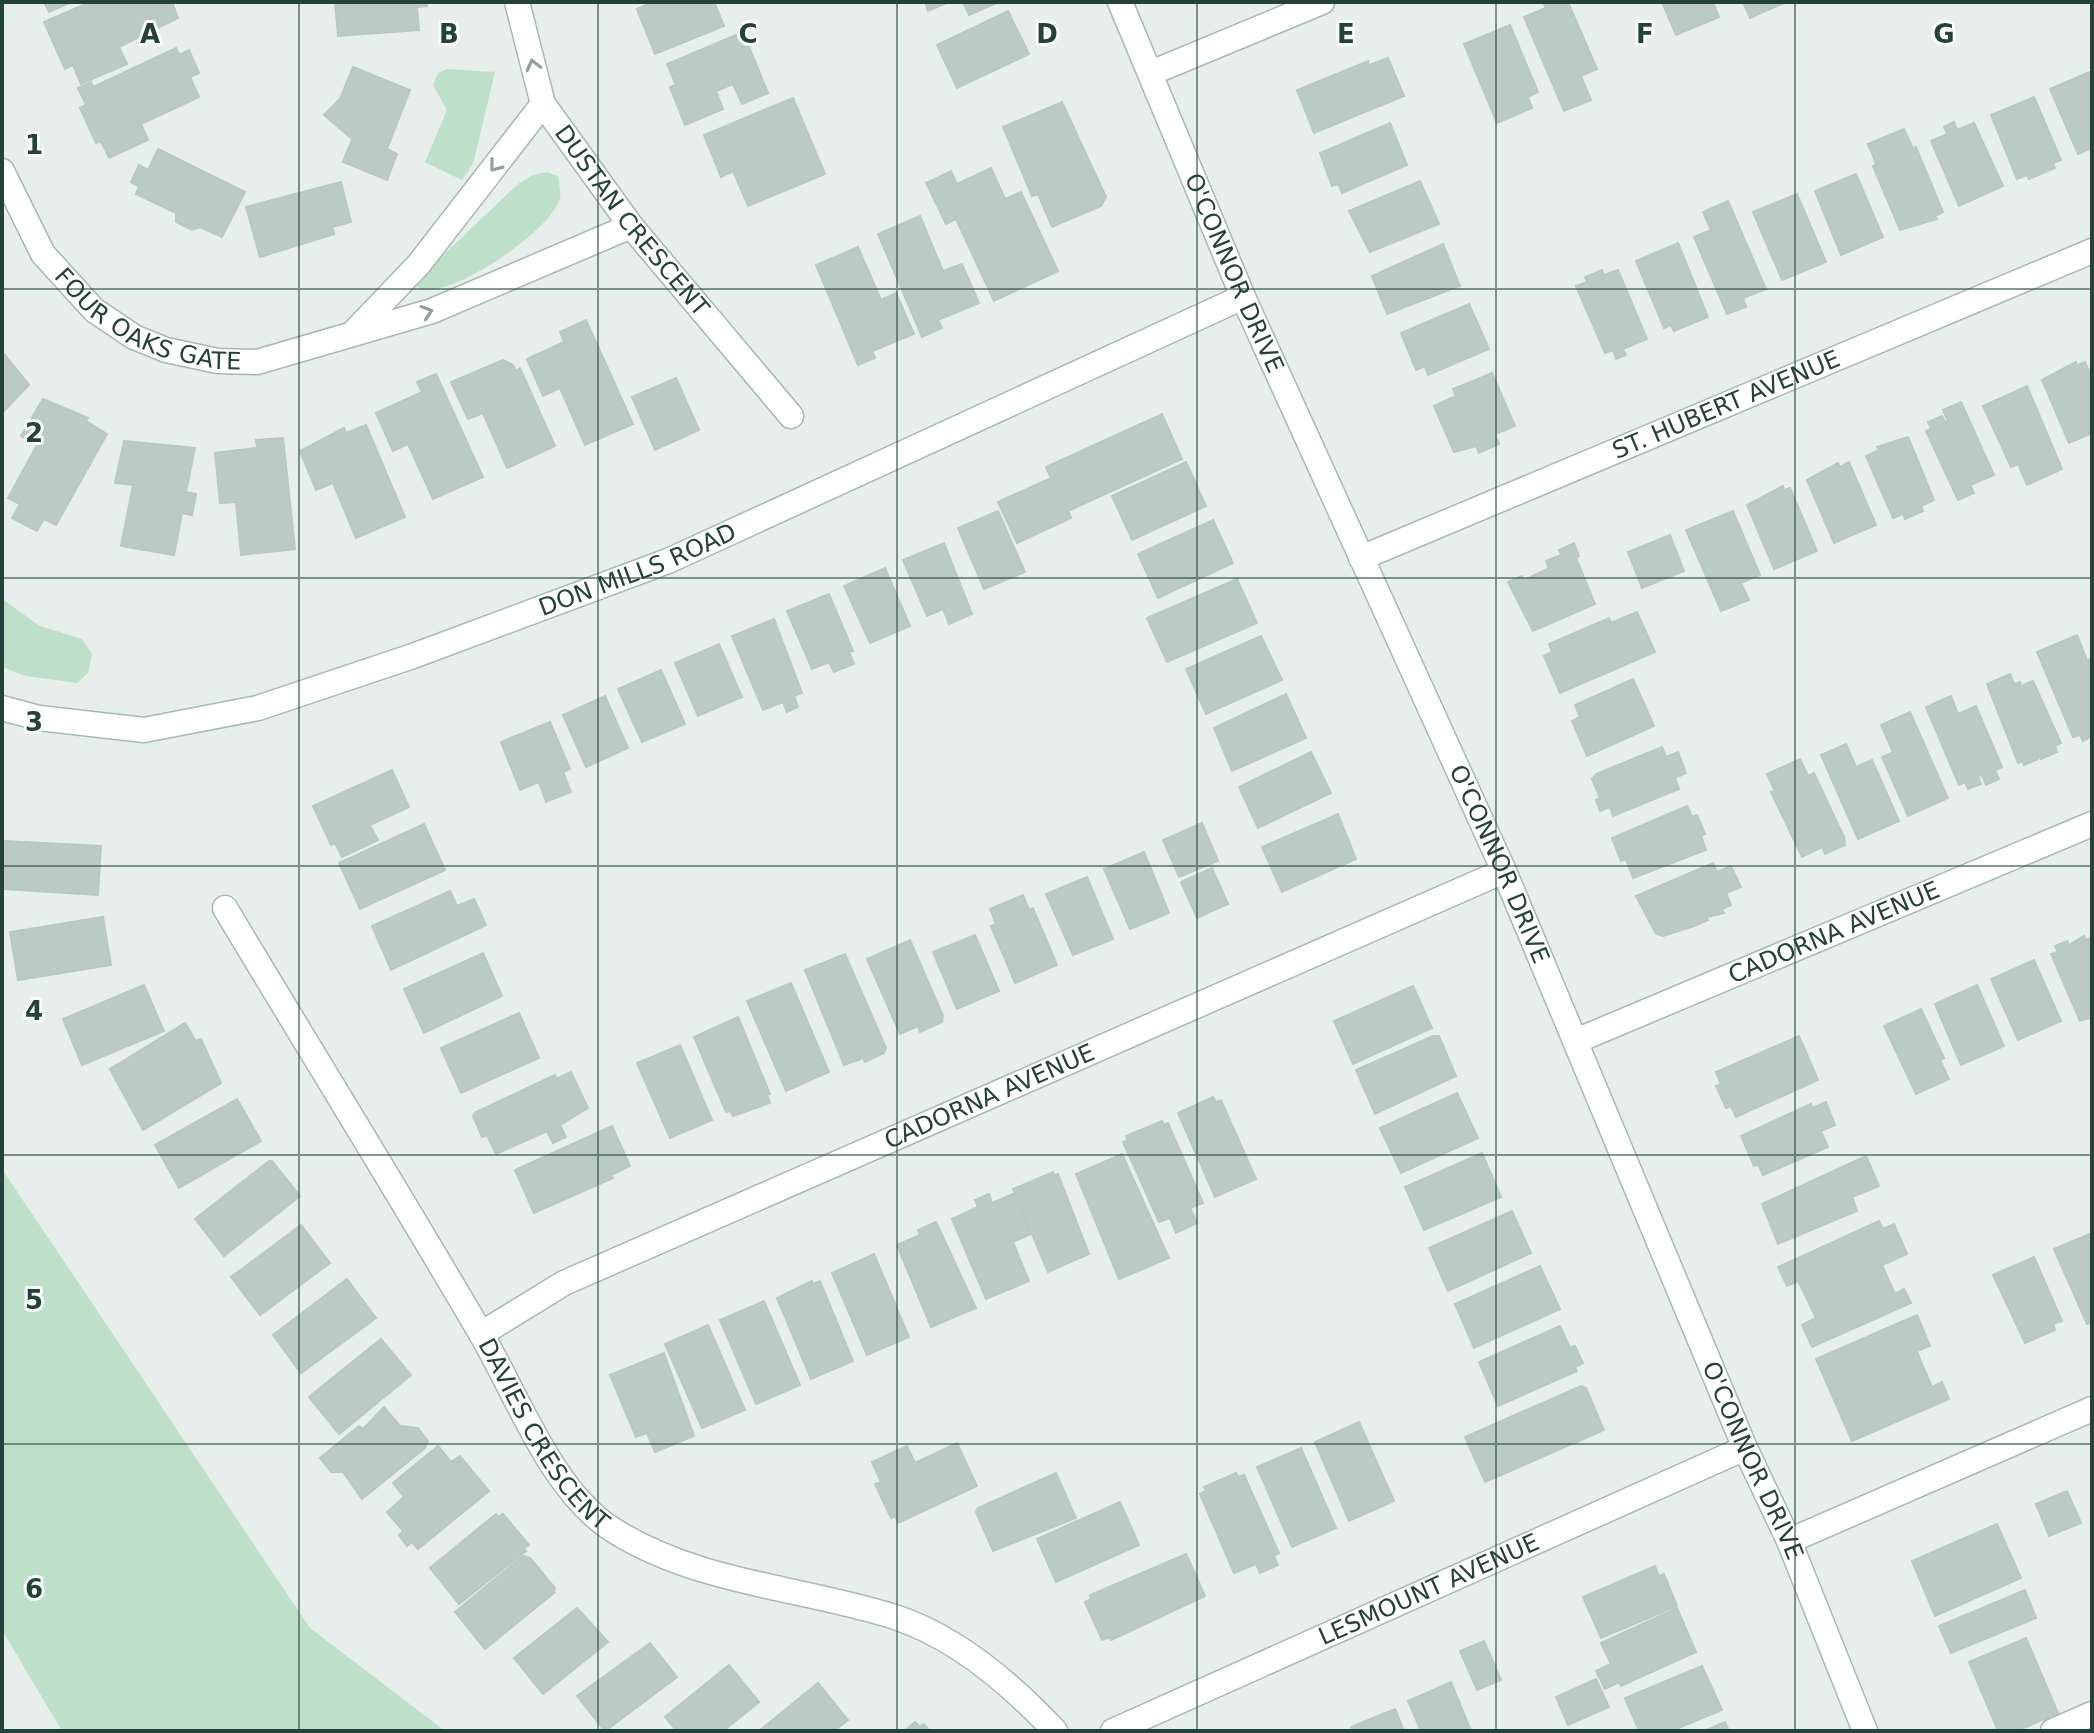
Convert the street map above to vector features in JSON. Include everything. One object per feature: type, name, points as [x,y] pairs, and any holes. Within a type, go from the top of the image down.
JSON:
[{"type":"street","name":"DUSTAN CRESCENT","points":[[517,2],[543,104],[631,226],[791,416]]},
{"type":"street","name":"O'CONNOR DRIVE","points":[[1120,2],[1243,297],[1504,871],[1745,1448],[1789,1541],[1865,1731]]},
{"type":"street","points":[[1151,73],[1322,2]]},
{"type":"street","name":"FOUR OAKS GATE","points":[[352,334],[419,264],[543,104]]},
{"type":"street","name":"FOUR OAKS GATE","points":[[2,171],[43,254],[94,310],[134,337],[166,350],[218,361],[257,362],[432,311],[631,226]]},
{"type":"street","name":"ST. HUBERT AVENUE","points":[[1361,558],[2092,251]]},
{"type":"street","name":"DON MILLS ROAD","points":[[2,708],[39,718],[144,730],[258,708],[413,656],[668,561],[1243,297]]},
{"type":"street","name":"CADORNA AVENUE","points":[[1576,1041],[2092,824]]},
{"type":"street","name":"CADORNA AVENUE","points":[[481,1334],[564,1283],[1504,871]]},
{"type":"street","name":"DAVIES CRESCENT","points":[[225,908],[481,1334],[562,1480],[610,1528],[683,1566],[896,1618],[949,1641],[1055,1731]]},
{"type":"street","points":[[1789,1541],[2092,1409]]},
{"type":"street","name":"LESMOUNT AVENUE","points":[[1113,1731],[1745,1448]]},
{"type":"street","points":[[2053,1731],[2092,1714]]},
{"type":"green space","points":[[447,69],[495,72],[473,164],[462,180],[425,162],[447,110],[433,85],[438,73]]},
{"type":"green space","points":[[547,172],[558,176],[560,198],[537,230],[497,261],[474,274],[453,284],[418,289],[417,280],[518,184],[533,175]]},
{"type":"green space","points":[[2,599],[40,626],[82,639],[92,654],[88,673],[77,683],[26,676],[2,667]]},
{"type":"green space","points":[[2,1169],[310,1628],[445,1731],[62,1731],[2,1630]]},
{"type":"building","points":[[44,2],[72,2],[49,12]]},
{"type":"building","points":[[90,2],[172,2],[178,18],[119,47],[127,64],[81,84],[73,65],[65,69],[44,22]]},
{"type":"building","points":[[335,2],[427,2],[427,6],[417,7],[419,30],[338,36]]},
{"type":"building","points":[[653,2],[714,2],[724,26],[655,54],[637,9]]},
{"type":"building","points":[[925,2],[949,2],[928,11]]},
{"type":"building","points":[[963,2],[999,2],[969,15]]},
{"type":"building","points":[[1543,2],[1568,2],[1597,69],[1581,76],[1591,100],[1564,111],[1524,17],[1546,8]]},
{"type":"building","points":[[1662,2],[1713,2],[1719,17],[1676,35]]},
{"type":"building","points":[[1743,2],[1784,2],[1784,3],[1750,18]]},
{"type":"building","points":[[1008,11],[1029,54],[957,88],[937,45]]},
{"type":"building","points":[[1510,25],[1538,92],[1528,97],[1532,108],[1497,123],[1464,44]]},
{"type":"building","points":[[743,32],[768,93],[742,104],[733,84],[716,91],[723,109],[685,125],[670,87],[676,85],[667,64]]},
{"type":"building","points":[[176,48],[179,55],[189,50],[199,73],[190,77],[199,97],[141,124],[148,140],[109,158],[101,141],[96,143],[80,108],[86,105],[78,88],[91,82],[93,87]]},
{"type":"building","points":[[1388,58],[1404,96],[1314,133],[1297,90],[1368,61],[1369,65]]},
{"type":"building","points":[[353,67],[410,90],[387,149],[397,154],[387,180],[343,162],[352,139],[324,115],[340,99]]},
{"type":"building","points":[[2092,71],[2092,148],[2078,154],[2050,89]]},
{"type":"building","points":[[2034,97],[2061,160],[2053,163],[2055,168],[2029,179],[2027,175],[2017,179],[1991,115]]},
{"type":"building","points":[[793,98],[825,174],[748,206],[733,171],[721,177],[704,135]]},
{"type":"building","points":[[1062,102],[1106,197],[1101,206],[1052,227],[1038,194],[1032,196],[1003,127]]},
{"type":"building","points":[[1954,122],[1957,130],[1974,123],[2003,186],[1959,206],[1931,141],[1947,134],[1944,127]]},
{"type":"building","points":[[1390,123],[1407,165],[1342,193],[1338,184],[1332,186],[1320,153]]},
{"type":"building","points":[[1904,129],[1913,149],[1916,147],[1943,212],[1935,216],[1937,219],[1900,230],[1873,166],[1876,164],[1868,144]]},
{"type":"building","points":[[158,149],[245,192],[222,237],[200,227],[192,230],[176,222],[176,213],[136,194],[139,187],[131,182],[139,165],[148,170]]},
{"type":"building","points":[[991,168],[1005,199],[1021,192],[1058,271],[994,301],[956,219],[946,224],[926,183],[951,171],[957,184]]},
{"type":"building","points":[[1856,174],[1883,237],[1841,255],[1815,191]]},
{"type":"building","points":[[1420,181],[1439,224],[1370,252],[1349,211]]},
{"type":"building","points":[[341,182],[351,222],[332,227],[334,234],[260,257],[246,207]]},
{"type":"building","points":[[1797,194],[1826,262],[1782,280],[1753,212]]},
{"type":"building","points":[[1728,201],[1766,289],[1743,298],[1746,307],[1727,314],[1694,237],[1711,230],[1703,212]]},
{"type":"building","points":[[920,216],[943,271],[962,264],[979,303],[938,320],[942,328],[922,337],[878,234]]},
{"type":"building","points":[[1678,243],[1708,317],[1674,331],[1671,325],[1664,328],[1636,261]]},
{"type":"building","points":[[1443,244],[1460,286],[1387,314],[1372,276]]},
{"type":"building","points":[[858,247],[881,300],[896,293],[914,334],[872,351],[875,358],[858,365],[816,265]]},
{"type":"building","points":[[1602,270],[1604,275],[1618,270],[1647,339],[1623,349],[1626,355],[1616,359],[1613,350],[1605,353],[1576,286],[1587,282],[1585,277]]},
{"type":"building","points":[[1469,304],[1489,349],[1428,375],[1425,366],[1416,370],[1401,333]]},
{"type":"building","points":[[586,320],[633,424],[585,445],[560,388],[543,396],[527,359],[564,342],[560,332]]},
{"type":"building","points":[[2,351],[29,385],[2,413]]},
{"type":"building","points":[[503,360],[513,365],[516,371],[520,368],[555,446],[507,468],[483,413],[468,419],[451,382]]},
{"type":"building","points":[[2076,362],[2077,365],[2085,362],[2092,378],[2092,433],[2069,443],[2042,380]]},
{"type":"building","points":[[1492,373],[1515,426],[1495,434],[1499,444],[1479,453],[1476,446],[1454,452],[1434,406],[1456,396],[1453,389]]},
{"type":"building","points":[[436,374],[483,477],[433,499],[408,444],[393,451],[376,413],[422,392],[417,382]]},
{"type":"building","points":[[676,378],[699,430],[655,450],[632,397]]},
{"type":"building","points":[[2027,386],[2062,469],[2027,485],[2018,464],[2011,467],[1983,406]]},
{"type":"building","points":[[43,399],[88,418],[86,421],[107,434],[56,525],[44,519],[37,531],[12,518],[20,504],[8,498],[37,445],[21,436]]},
{"type":"building","points":[[1961,402],[1994,475],[1970,485],[1974,493],[1958,500],[1926,431],[1931,429],[1928,422],[1942,416],[1945,422],[1948,421],[1943,410]]},
{"type":"building","points":[[1162,414],[1182,459],[1068,511],[1071,518],[1017,543],[998,502],[1051,478],[1046,467]]},
{"type":"building","points":[[366,425],[405,517],[356,538],[333,483],[316,490],[300,451],[344,428],[346,433]]},
{"type":"building","points":[[1908,437],[1934,500],[1921,506],[1923,511],[1905,519],[1903,514],[1893,518],[1866,456],[1879,450],[1877,447]]},
{"type":"building","points":[[283,438],[295,549],[241,555],[236,502],[220,503],[215,453],[257,448],[256,440]]},
{"type":"building","points":[[124,441],[195,448],[186,492],[196,494],[192,515],[182,513],[174,555],[121,546],[133,485],[115,483]]},
{"type":"building","points":[[1186,462],[1206,506],[1132,540],[1112,496]]},
{"type":"building","points":[[1849,462],[1876,525],[1834,543],[1807,480],[1838,463],[1840,467]]},
{"type":"building","points":[[1783,486],[1784,490],[1790,488],[1817,551],[1774,569],[1747,505]]},
{"type":"building","points":[[998,511],[1025,572],[984,589],[958,528]]},
{"type":"building","points":[[1733,511],[1760,575],[1741,583],[1749,600],[1721,611],[1686,530]]},
{"type":"building","points":[[1213,520],[1233,563],[1158,598],[1138,554]]},
{"type":"building","points":[[1670,535],[1684,571],[1642,588],[1628,552]]},
{"type":"building","points":[[944,543],[972,614],[949,624],[943,609],[927,616],[903,560]]},
{"type":"building","points":[[1574,543],[1579,556],[1576,558],[1595,604],[1533,631],[1508,582],[1522,576],[1524,580],[1549,568],[1546,561],[1561,555],[1559,550]]},
{"type":"building","points":[[885,568],[910,626],[870,643],[844,586]]},
{"type":"building","points":[[1237,579],[1257,623],[1167,662],[1147,618]]},
{"type":"building","points":[[829,594],[853,651],[849,652],[854,664],[834,672],[829,662],[812,669],[787,611]]},
{"type":"building","points":[[1637,612],[1655,652],[1560,693],[1544,656],[1552,652],[1549,644],[1609,618],[1611,623]]},
{"type":"building","points":[[774,619],[802,693],[794,696],[798,707],[787,712],[783,702],[763,710],[732,636]]},
{"type":"building","points":[[2077,635],[2087,660],[2092,659],[2092,736],[2083,741],[2080,735],[2073,737],[2037,652]]},
{"type":"building","points":[[1261,636],[1282,680],[1206,714],[1186,669]]},
{"type":"building","points":[[719,644],[742,697],[698,716],[675,663]]},
{"type":"building","points":[[661,670],[685,724],[642,742],[618,689]]},
{"type":"building","points":[[2010,674],[2014,684],[2020,682],[2021,686],[2033,681],[2061,743],[2055,746],[2057,752],[2041,759],[2036,753],[2038,759],[2024,765],[2022,761],[2018,763],[1987,684]]},
{"type":"building","points":[[1633,679],[1654,726],[1587,756],[1572,721],[1580,717],[1575,705]]},
{"type":"building","points":[[1286,694],[1306,738],[1232,771],[1214,728]]},
{"type":"building","points":[[605,696],[628,748],[586,767],[563,715]]},
{"type":"building","points":[[1951,696],[1958,714],[1976,706],[2002,767],[1995,771],[1999,779],[1986,785],[1982,775],[1978,776],[1981,784],[1968,789],[1965,782],[1959,785],[1926,707]]},
{"type":"building","points":[[1910,712],[1948,798],[1908,816],[1882,757],[1893,752],[1881,725]]},
{"type":"building","points":[[550,722],[570,769],[563,772],[571,792],[546,802],[539,782],[520,790],[501,742]]},
{"type":"building","points":[[1846,744],[1856,767],[1872,760],[1899,821],[1858,839],[1821,755]]},
{"type":"building","points":[[1662,747],[1666,757],[1678,752],[1686,773],[1675,778],[1679,789],[1613,816],[1610,807],[1600,811],[1596,800],[1600,798],[1592,779],[1596,774]]},
{"type":"building","points":[[1311,752],[1331,793],[1258,828],[1239,787]]},
{"type":"building","points":[[1800,759],[1808,776],[1814,773],[1844,837],[1845,845],[1825,854],[1822,847],[1802,857],[1771,792],[1775,791],[1767,774]]},
{"type":"building","points":[[392,770],[409,807],[370,825],[378,840],[342,857],[335,843],[331,845],[313,806]]},
{"type":"building","points":[[1687,806],[1692,817],[1697,815],[1705,834],[1701,836],[1706,850],[1633,878],[1626,859],[1621,861],[1612,838]]},
{"type":"building","points":[[1338,814],[1356,859],[1282,892],[1262,847]]},
{"type":"building","points":[[1202,823],[1218,861],[1179,877],[1163,840]]},
{"type":"building","points":[[424,824],[445,870],[360,909],[339,863]]},
{"type":"building","points":[[2,841],[101,846],[98,895],[4,889]]},
{"type":"building","points":[[1144,852],[1169,913],[1130,929],[1104,869]]},
{"type":"building","points":[[1713,863],[1717,872],[1731,866],[1741,887],[1726,893],[1731,905],[1722,909],[1724,913],[1707,917],[1708,920],[1697,925],[1663,936],[1656,934],[1636,896]]},
{"type":"building","points":[[1212,868],[1228,904],[1197,918],[1181,882]]},
{"type":"building","points":[[1087,877],[1113,939],[1073,955],[1046,894]]},
{"type":"building","points":[[450,891],[457,906],[474,899],[486,925],[391,970],[372,926]]},
{"type":"building","points":[[1023,895],[1029,910],[1033,908],[1057,965],[1015,983],[991,926],[996,924],[990,909]]},
{"type":"building","points":[[103,917],[111,965],[18,980],[10,932]]},
{"type":"building","points":[[975,935],[999,991],[957,1009],[933,952]]},
{"type":"building","points":[[2084,936],[2086,940],[2092,937],[2092,1017],[2080,1021],[2051,954],[2058,952],[2055,946],[2067,941],[2069,945]]},
{"type":"building","points":[[910,940],[943,1016],[942,1022],[920,1032],[918,1026],[900,1034],[867,959]]},
{"type":"building","points":[[483,953],[502,996],[424,1033],[404,989]]},
{"type":"building","points":[[845,954],[886,1048],[884,1053],[865,1062],[863,1058],[844,1065],[805,970]]},
{"type":"building","points":[[2034,960],[2061,1021],[2018,1040],[1991,979]]},
{"type":"building","points":[[791,983],[829,1072],[786,1091],[747,1001]]},
{"type":"building","points":[[144,985],[164,1031],[82,1065],[63,1019]]},
{"type":"building","points":[[1977,985],[2004,1046],[1961,1065],[1935,1004]]},
{"type":"building","points":[[1413,986],[1432,1028],[1353,1064],[1334,1021]]},
{"type":"building","points":[[1921,1009],[1944,1058],[1940,1060],[1949,1079],[1916,1094],[1884,1026]]},
{"type":"building","points":[[519,1013],[539,1058],[461,1093],[441,1048]]},
{"type":"building","points":[[738,1017],[770,1094],[767,1095],[770,1103],[733,1116],[730,1111],[726,1112],[694,1037]]},
{"type":"building","points":[[185,1023],[196,1041],[201,1039],[221,1083],[143,1130],[110,1069]]},
{"type":"building","points":[[1439,1036],[1456,1076],[1375,1114],[1356,1070]]},
{"type":"building","points":[[1799,1036],[1818,1080],[1736,1117],[1731,1106],[1726,1108],[1716,1086],[1721,1084],[1716,1072]]},
{"type":"building","points":[[680,1045],[712,1120],[670,1138],[637,1063]]},
{"type":"building","points":[[571,1072],[588,1108],[560,1125],[566,1137],[553,1143],[547,1131],[496,1154],[487,1135],[482,1137],[473,1116],[476,1112],[555,1075],[556,1079]]},
{"type":"building","points":[[1457,1093],[1478,1138],[1401,1173],[1380,1128]]},
{"type":"building","points":[[1213,1097],[1216,1102],[1221,1100],[1256,1179],[1215,1197],[1178,1113]]},
{"type":"building","points":[[237,1099],[261,1141],[179,1188],[155,1145]]},
{"type":"building","points":[[1826,1102],[1835,1125],[1821,1131],[1828,1147],[1763,1175],[1758,1164],[1754,1166],[1741,1136],[1811,1104],[1812,1108]]},
{"type":"building","points":[[1162,1121],[1164,1125],[1168,1123],[1203,1203],[1190,1208],[1197,1223],[1176,1233],[1170,1218],[1159,1222],[1123,1142],[1128,1140],[1126,1136]]},
{"type":"building","points":[[612,1126],[630,1166],[611,1175],[613,1178],[534,1213],[515,1170]]},
{"type":"building","points":[[1482,1153],[1501,1197],[1424,1230],[1405,1187]]},
{"type":"building","points":[[1122,1154],[1169,1258],[1119,1279],[1076,1174]]},
{"type":"building","points":[[1866,1156],[1879,1186],[1852,1197],[1857,1211],[1778,1244],[1762,1204]]},
{"type":"building","points":[[269,1161],[300,1196],[224,1256],[195,1219]]},
{"type":"building","points":[[1053,1172],[1054,1175],[1058,1174],[1089,1254],[1048,1272],[1013,1189]]},
{"type":"building","points":[[989,1194],[992,1203],[1013,1194],[1031,1234],[1013,1242],[1029,1281],[986,1299],[952,1219],[978,1207],[975,1200]]},
{"type":"building","points":[[1512,1211],[1531,1253],[1448,1291],[1429,1248]]},
{"type":"building","points":[[1879,1221],[1883,1229],[1894,1224],[1907,1254],[1807,1299],[1798,1281],[1787,1286],[1778,1267]]},
{"type":"building","points":[[936,1222],[976,1308],[931,1327],[897,1245],[920,1235],[918,1230]]},
{"type":"building","points":[[301,1225],[330,1263],[260,1315],[231,1277]]},
{"type":"building","points":[[2092,1233],[2092,1322],[2087,1324],[2054,1249]]},
{"type":"building","points":[[874,1254],[909,1337],[867,1355],[832,1273]]},
{"type":"building","points":[[2034,1257],[2062,1321],[2053,1324],[2055,1330],[2025,1343],[1993,1275]]},
{"type":"building","points":[[1882,1265],[1895,1294],[1904,1289],[1911,1303],[1812,1347],[1802,1325],[1816,1318],[1807,1299]]},
{"type":"building","points":[[1540,1266],[1560,1309],[1474,1348],[1455,1304]]},
{"type":"building","points":[[347,1279],[376,1318],[301,1373],[273,1335]]},
{"type":"building","points":[[812,1281],[813,1284],[820,1281],[853,1361],[811,1379],[777,1298]]},
{"type":"building","points":[[764,1301],[800,1385],[756,1404],[720,1320]]},
{"type":"building","points":[[1917,1315],[1930,1346],[1917,1351],[1921,1362],[1834,1400],[1816,1359]]},
{"type":"building","points":[[708,1325],[745,1410],[702,1428],[665,1344]]},
{"type":"building","points":[[1560,1326],[1570,1348],[1575,1346],[1583,1363],[1575,1367],[1577,1371],[1498,1406],[1479,1362]]},
{"type":"building","points":[[381,1339],[411,1375],[339,1434],[309,1397]]},
{"type":"building","points":[[664,1353],[694,1436],[655,1452],[647,1433],[636,1437],[610,1375]]},
{"type":"building","points":[[1921,1362],[1932,1387],[1942,1382],[1949,1399],[1852,1441],[1834,1400]]},
{"type":"building","points":[[1581,1386],[1586,1388],[1604,1430],[1485,1482],[1465,1437]]},
{"type":"building","points":[[384,1407],[400,1426],[418,1428],[428,1441],[425,1448],[362,1499],[343,1472],[331,1472],[320,1458],[359,1426],[363,1429]]},
{"type":"building","points":[[1359,1422],[1394,1501],[1349,1521],[1315,1442]]},
{"type":"building","points":[[957,1443],[977,1486],[898,1523],[895,1516],[891,1518],[875,1484],[881,1482],[872,1462],[907,1446],[915,1463]]},
{"type":"building","points":[[438,1446],[451,1462],[460,1456],[489,1491],[418,1549],[412,1542],[407,1546],[399,1535],[403,1531],[387,1512],[404,1497],[393,1483]]},
{"type":"building","points":[[1301,1448],[1336,1528],[1292,1547],[1257,1467]]},
{"type":"building","points":[[1056,1473],[1076,1518],[993,1551],[976,1512],[978,1508]]},
{"type":"building","points":[[1236,1473],[1238,1477],[1244,1475],[1279,1553],[1274,1556],[1278,1565],[1260,1573],[1256,1564],[1234,1573],[1200,1494],[1206,1491],[1204,1487]]},
{"type":"building","points":[[2067,1491],[2081,1523],[2049,1536],[2036,1504]]},
{"type":"building","points":[[1120,1502],[1139,1545],[1056,1582],[1037,1539]]},
{"type":"building","points":[[496,1514],[498,1517],[503,1514],[529,1545],[523,1549],[526,1551],[459,1604],[430,1568]]},
{"type":"building","points":[[1997,1524],[2021,1578],[1935,1616],[1912,1561]]},
{"type":"building","points":[[1186,1554],[1205,1596],[1111,1640],[1110,1637],[1102,1640],[1085,1602],[1091,1599],[1090,1595]]},
{"type":"building","points":[[523,1556],[530,1558],[555,1588],[554,1593],[485,1649],[455,1612]]},
{"type":"building","points":[[1655,1566],[1659,1576],[1664,1574],[1677,1606],[1601,1638],[1583,1597]]},
{"type":"building","points":[[2025,1590],[2036,1618],[1951,1653],[1939,1626]]},
{"type":"building","points":[[577,1608],[608,1642],[543,1694],[514,1658]]},
{"type":"building","points":[[1677,1608],[1696,1652],[1621,1686],[1619,1682],[1605,1689],[1596,1671],[1611,1664],[1601,1643]]},
{"type":"building","points":[[2026,1638],[2058,1713],[2017,1731],[1998,1731],[1969,1662]]},
{"type":"building","points":[[1484,1641],[1501,1680],[1477,1690],[1460,1651]]},
{"type":"building","points":[[650,1643],[677,1677],[605,1731],[577,1696]]},
{"type":"building","points":[[729,1665],[759,1702],[723,1731],[677,1731],[665,1717]]},
{"type":"building","points":[[1702,1666],[1722,1710],[1671,1731],[1639,1731],[1625,1698]]},
{"type":"building","points":[[1596,1679],[1609,1707],[1568,1725],[1556,1697]]},
{"type":"building","points":[[1451,1682],[1471,1731],[1421,1731],[1408,1701]]},
{"type":"building","points":[[818,1683],[848,1720],[834,1731],[759,1731]]},
{"type":"building","points":[[1395,1709],[1404,1731],[1353,1731],[1351,1727]]},
{"type":"building","points":[[915,1722],[920,1727],[924,1724],[930,1731],[904,1731]]},
{"type":"building","points":[[1725,1722],[1729,1731],[1704,1731]]}]
